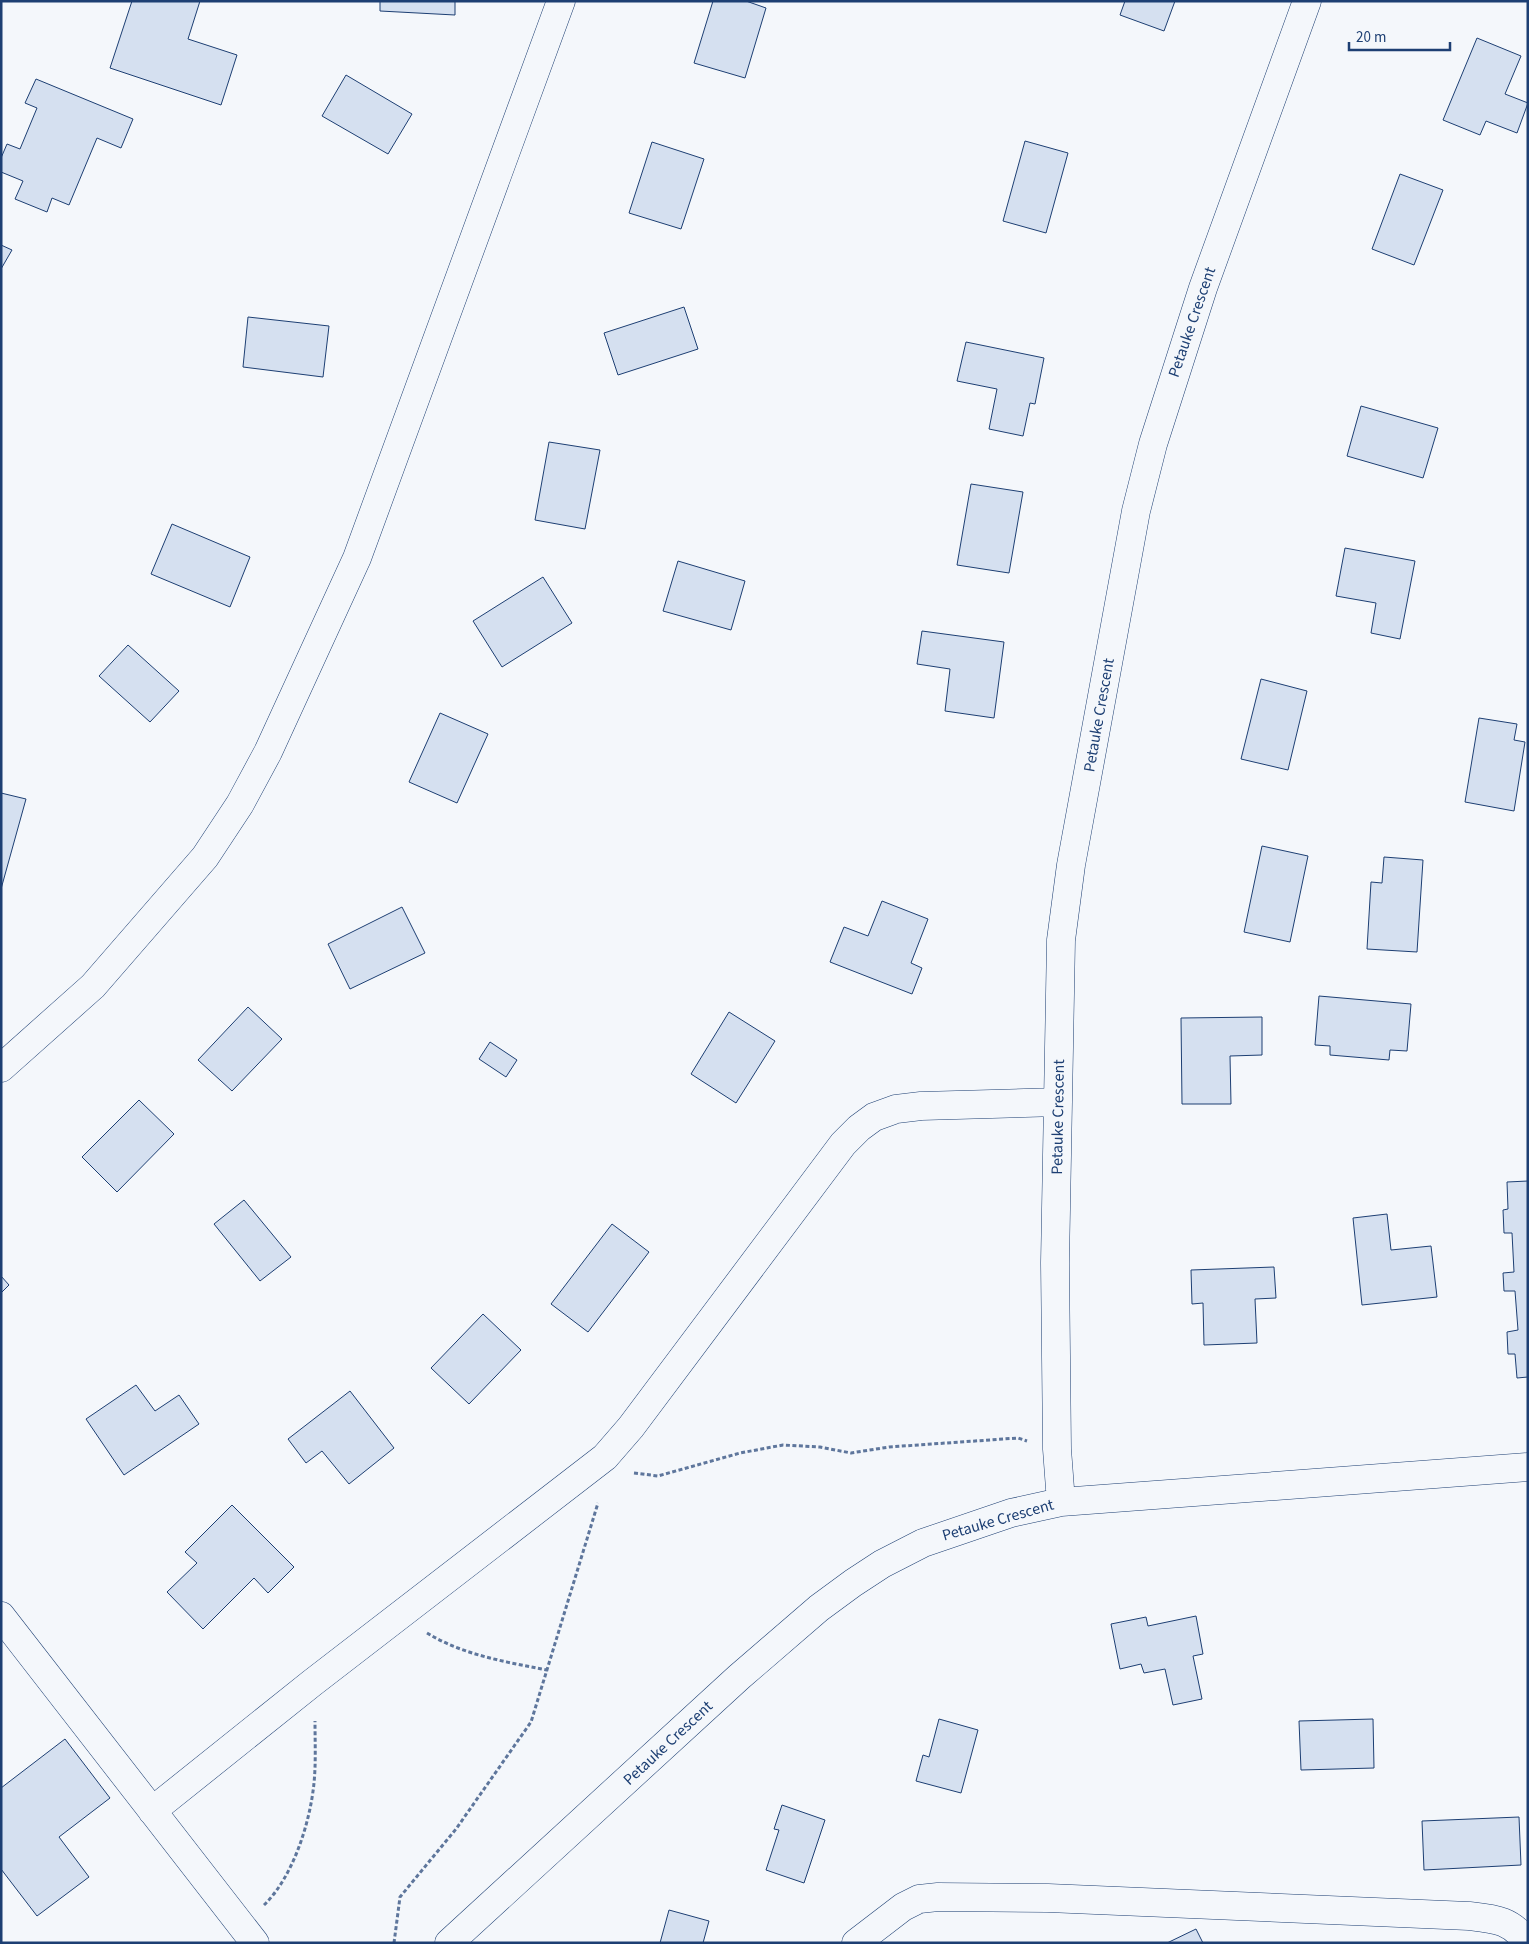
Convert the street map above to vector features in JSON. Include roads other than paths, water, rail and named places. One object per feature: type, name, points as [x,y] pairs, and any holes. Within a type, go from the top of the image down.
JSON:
[{"type":"street","points":[[1,1068],[93,986],[205,857],[240,804],[268,752],[357,558],[561,1]]},
{"type":"street","name":"Petauke Crescent","points":[[449,1943],[740,1677],[819,1608],[853,1583],[882,1564],[924,1543],[1011,1512],[1061,1502],[1057,1449],[1055,1264],[1064,908],[1136,511],[1153,444],[1174,376],[1307,1]]},
{"type":"street","points":[[152,1811],[312,1683],[598,1462],[637,1419],[844,1144],[859,1128],[874,1117],[896,1109],[921,1106],[1058,1102]]},
{"type":"street","points":[[1061,1502],[1528,1467]]},
{"type":"street","points":[[1,1616],[248,1935]]},
{"type":"street","points":[[856,1943],[903,1907],[919,1900],[938,1897],[1048,1898],[1470,1916],[1493,1919],[1513,1926],[1528,1943]]}]
